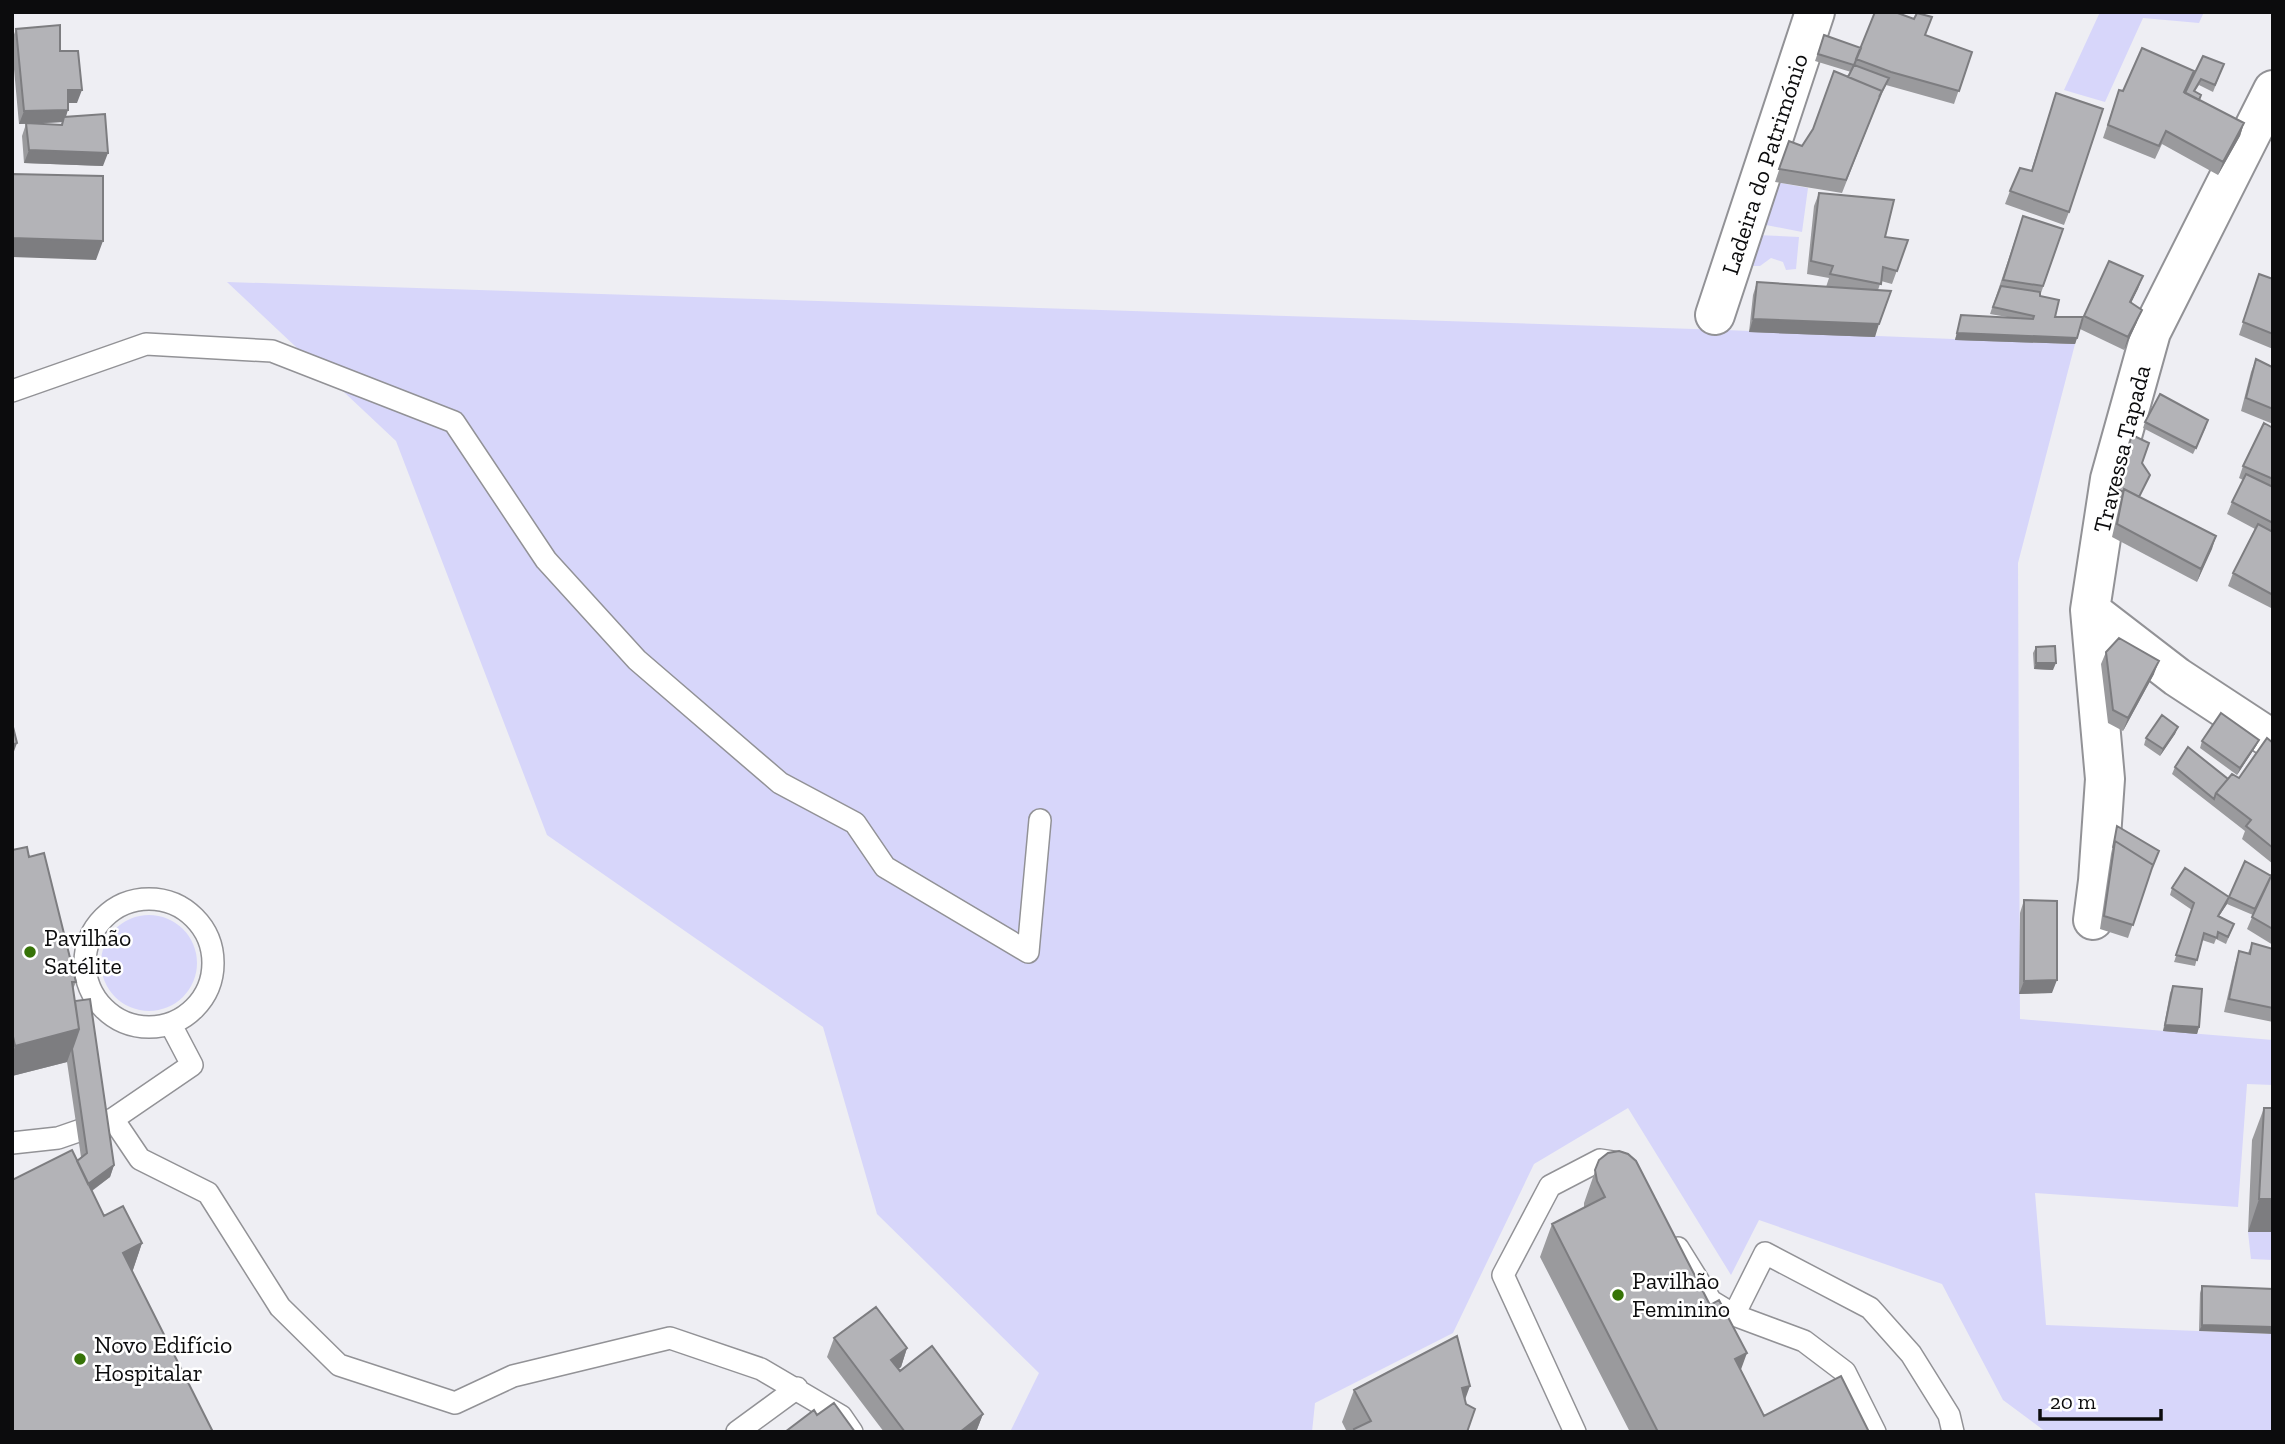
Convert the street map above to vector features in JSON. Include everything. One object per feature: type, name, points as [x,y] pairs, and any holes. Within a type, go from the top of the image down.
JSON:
[{"type":"street","name":"Ladeira do Património","points":[[1715,315],[1815,12]]},
{"type":"street","name":"Travessa Tapada","points":[[2093,920],[2105,779],[2090,610],[2110,479],[2151,332],[2273,90]]},
{"type":"street","points":[[2090,610],[2177,677],[2273,740]]},
{"type":"lane","points":[[12,391],[146,344],[272,351],[454,422],[546,560],[637,660],[780,783],[855,823],[885,867],[1028,952],[1040,820]]},
{"type":"lane","points":[[142,898],[173,902],[199,921],[213,949],[212,980],[197,1008],[171,1025],[139,1028],[120,1021],[110,1017],[90,993],[83,962],[91,932],[113,908],[142,898]]},
{"type":"lane","points":[[12,1143],[58,1138],[113,1119],[192,1065],[171,1025]]},
{"type":"lane","points":[[113,1119],[140,1159],[208,1193],[280,1307],[339,1365],[455,1404],[513,1376],[670,1338],[761,1369],[841,1416],[852,1432]]},
{"type":"lane","points":[[1575,1432],[1503,1275],[1550,1186],[1600,1160],[1620,1163],[1635,1177]]},
{"type":"lane","points":[[1670,1233],[1711,1301],[1734,1315],[1804,1341],[1845,1372],[1875,1432]]},
{"type":"lane","points":[[1734,1315],[1765,1252],[1870,1308],[1911,1354],[1949,1415],[1953,1432]]},
{"type":"lane","points":[[737,1432],[797,1388]]},
{"type":"shaded area","points":[[2100,12],[2204,12],[2199,23],[2143,18],[2105,102],[2064,90]]},
{"type":"shaded area","points":[[1775,182],[1808,188],[1802,232],[1761,224]]},
{"type":"shaded area","points":[[1757,235],[1799,237],[1796,269],[1786,270],[1783,262],[1771,258],[1760,266],[1747,266]]},
{"type":"shaded area","points":[[227,282],[1725,330],[2075,344],[2018,563],[2020,1019],[2273,1040],[2273,1085],[2247,1084],[2238,1207],[2035,1193],[2046,1325],[2273,1334],[2273,1432],[2046,1432],[2003,1400],[1942,1284],[1759,1220],[1731,1275],[1628,1108],[1534,1164],[1453,1333],[1315,1403],[1312,1432],[1010,1432],[1039,1373],[877,1214],[823,1027],[547,835],[396,441]]},
{"type":"shaded area","points":[[149,915],[167,919],[183,929],[193,945],[197,963],[193,981],[183,997],[167,1007],[149,1011],[131,1007],[115,997],[105,981],[101,963],[105,945],[115,929],[131,919]]},
{"type":"shaded area","points":[[2248,1232],[2273,1232],[2273,1260],[2251,1259]]},
{"type":"building","points":[[1875,12],[1895,12],[1914,19],[1917,13],[1932,17],[1925,35],[1972,52],[1959,91],[1856,59]]},
{"type":"building","points":[[60,25],[60,51],[78,51],[82,90],[68,90],[68,110],[24,111],[16,29]]},
{"type":"building","points":[[1824,35],[1861,48],[1854,65],[1818,54]]},
{"type":"building","points":[[2142,48],[2194,71],[2184,92],[2244,123],[2223,162],[2166,131],[2159,146],[2108,125],[2119,90],[2123,91]]},
{"type":"building","points":[[2203,56],[2224,64],[2215,85],[2201,79],[2194,91],[2201,95],[2199,100],[2185,93]]},
{"type":"building","points":[[1854,65],[1889,78],[1879,97],[1882,91],[1848,77]]},
{"type":"building","points":[[1834,71],[1882,91],[1846,180],[1779,169],[1789,141],[1802,146],[1813,129]]},
{"type":"building","points":[[2056,93],[2103,109],[2069,212],[2010,191],[2020,168],[2032,171]]},
{"type":"building","points":[[105,114],[108,153],[29,150],[26,123],[62,125],[64,117]]},
{"type":"building","points":[[12,174],[103,176],[103,241],[12,238]]},
{"type":"building","points":[[1819,193],[1894,200],[1885,237],[1908,240],[1897,271],[1883,267],[1881,284],[1830,274],[1833,266],[1811,261]]},
{"type":"building","points":[[2023,216],[2063,229],[2043,286],[2003,280]]},
{"type":"building","points":[[2109,261],[2143,276],[2130,302],[2142,310],[2128,337],[2084,316]]},
{"type":"building","points":[[2259,274],[2273,279],[2273,334],[2243,322]]},
{"type":"building","points":[[1757,282],[1891,291],[1879,324],[1753,319]]},
{"type":"building","points":[[2001,286],[2040,292],[2040,296],[2059,300],[2055,317],[2083,317],[2077,338],[1957,333],[1961,315],[2033,319],[2034,316],[1993,307]]},
{"type":"building","points":[[2256,359],[2272,367],[2273,363],[2273,409],[2246,398]]},
{"type":"building","points":[[2160,394],[2208,420],[2196,448],[2145,422]]},
{"type":"building","points":[[2264,423],[2273,428],[2273,479],[2243,466]]},
{"type":"building","points":[[2132,435],[2149,443],[2142,463],[2150,475],[2139,497],[2115,487]]},
{"type":"building","points":[[2246,474],[2273,487],[2273,523],[2232,502]]},
{"type":"building","points":[[2124,489],[2216,536],[2201,569],[2117,524]]},
{"type":"building","points":[[2258,524],[2273,532],[2273,595],[2233,573]]},
{"type":"building","points":[[2119,638],[2159,661],[2128,718],[2113,710],[2106,652]]},
{"type":"building","points":[[2055,646],[2056,663],[2036,663],[2036,647]]},
{"type":"building","points":[[2221,713],[2259,740],[2240,768],[2202,741]]},
{"type":"building","points":[[2162,715],[2178,727],[2163,749],[2146,738]]},
{"type":"building","points":[[12,723],[17,743],[12,745]]},
{"type":"building","points":[[2267,738],[2273,743],[2273,848],[2246,826],[2251,820],[2216,793],[2232,774],[2239,778]]},
{"type":"building","points":[[2188,747],[2228,779],[2214,799],[2175,767]]},
{"type":"building","points":[[2117,826],[2159,851],[2152,868],[2153,865],[2115,841],[2113,848]]},
{"type":"building","points":[[2115,841],[2153,865],[2133,925],[2104,916]]},
{"type":"building","name":"Pavilhão Satélite","points":[[27,847],[29,857],[44,853],[76,982],[72,982],[79,1029],[15,1046],[12,1032],[12,850]]},
{"type":"building","points":[[2245,861],[2271,876],[2255,909],[2229,897]]},
{"type":"building","points":[[2185,868],[2229,897],[2218,916],[2234,924],[2228,937],[2218,932],[2217,938],[2204,933],[2197,960],[2176,955],[2194,903],[2172,888]]},
{"type":"building","points":[[2273,872],[2273,929],[2252,917]]},
{"type":"building","points":[[2024,900],[2057,901],[2057,980],[2024,981]]},
{"type":"building","points":[[2252,943],[2273,949],[2273,1008],[2229,999],[2239,951],[2250,954]]},
{"type":"building","points":[[2173,986],[2202,989],[2199,1027],[2165,1025]]},
{"type":"building","points":[[90,999],[114,1165],[88,1184],[77,1161],[87,1153],[72,1049],[79,1029],[75,1001]]},
{"type":"building","points":[[2264,1108],[2273,1108],[2273,1199],[2259,1199]]},
{"type":"building","name":"Novo Edifício Hospitalar","points":[[72,1150],[104,1216],[123,1206],[142,1243],[123,1253],[213,1432],[12,1432],[12,1180]]},
{"type":"building","name":"Pavilhão Feminino","points":[[1619,1151],[1636,1161],[1710,1305],[1719,1300],[1747,1353],[1735,1359],[1764,1416],[1841,1376],[1869,1432],[1658,1432],[1552,1224],[1605,1197],[1595,1170],[1599,1160],[1608,1153]]},
{"type":"building","points":[[2202,1286],[2273,1289],[2273,1327],[2202,1325]]},
{"type":"building","points":[[876,1307],[907,1348],[891,1360],[900,1371],[932,1346],[983,1414],[960,1432],[905,1432],[834,1338]]},
{"type":"building","points":[[1457,1336],[1470,1386],[1462,1388],[1466,1404],[1475,1409],[1467,1432],[1355,1432],[1354,1429],[1371,1421],[1354,1390]]},
{"type":"building","points":[[834,1403],[855,1432],[785,1432],[814,1410],[817,1415]]},
{"type":"place","name":"Pavilhão Satélite","points":[[30,952]]},
{"type":"place","name":"Pavilhão Feminino","points":[[1618,1295]]},
{"type":"place","name":"Novo Edifício Hospitalar","points":[[80,1359]]}]
